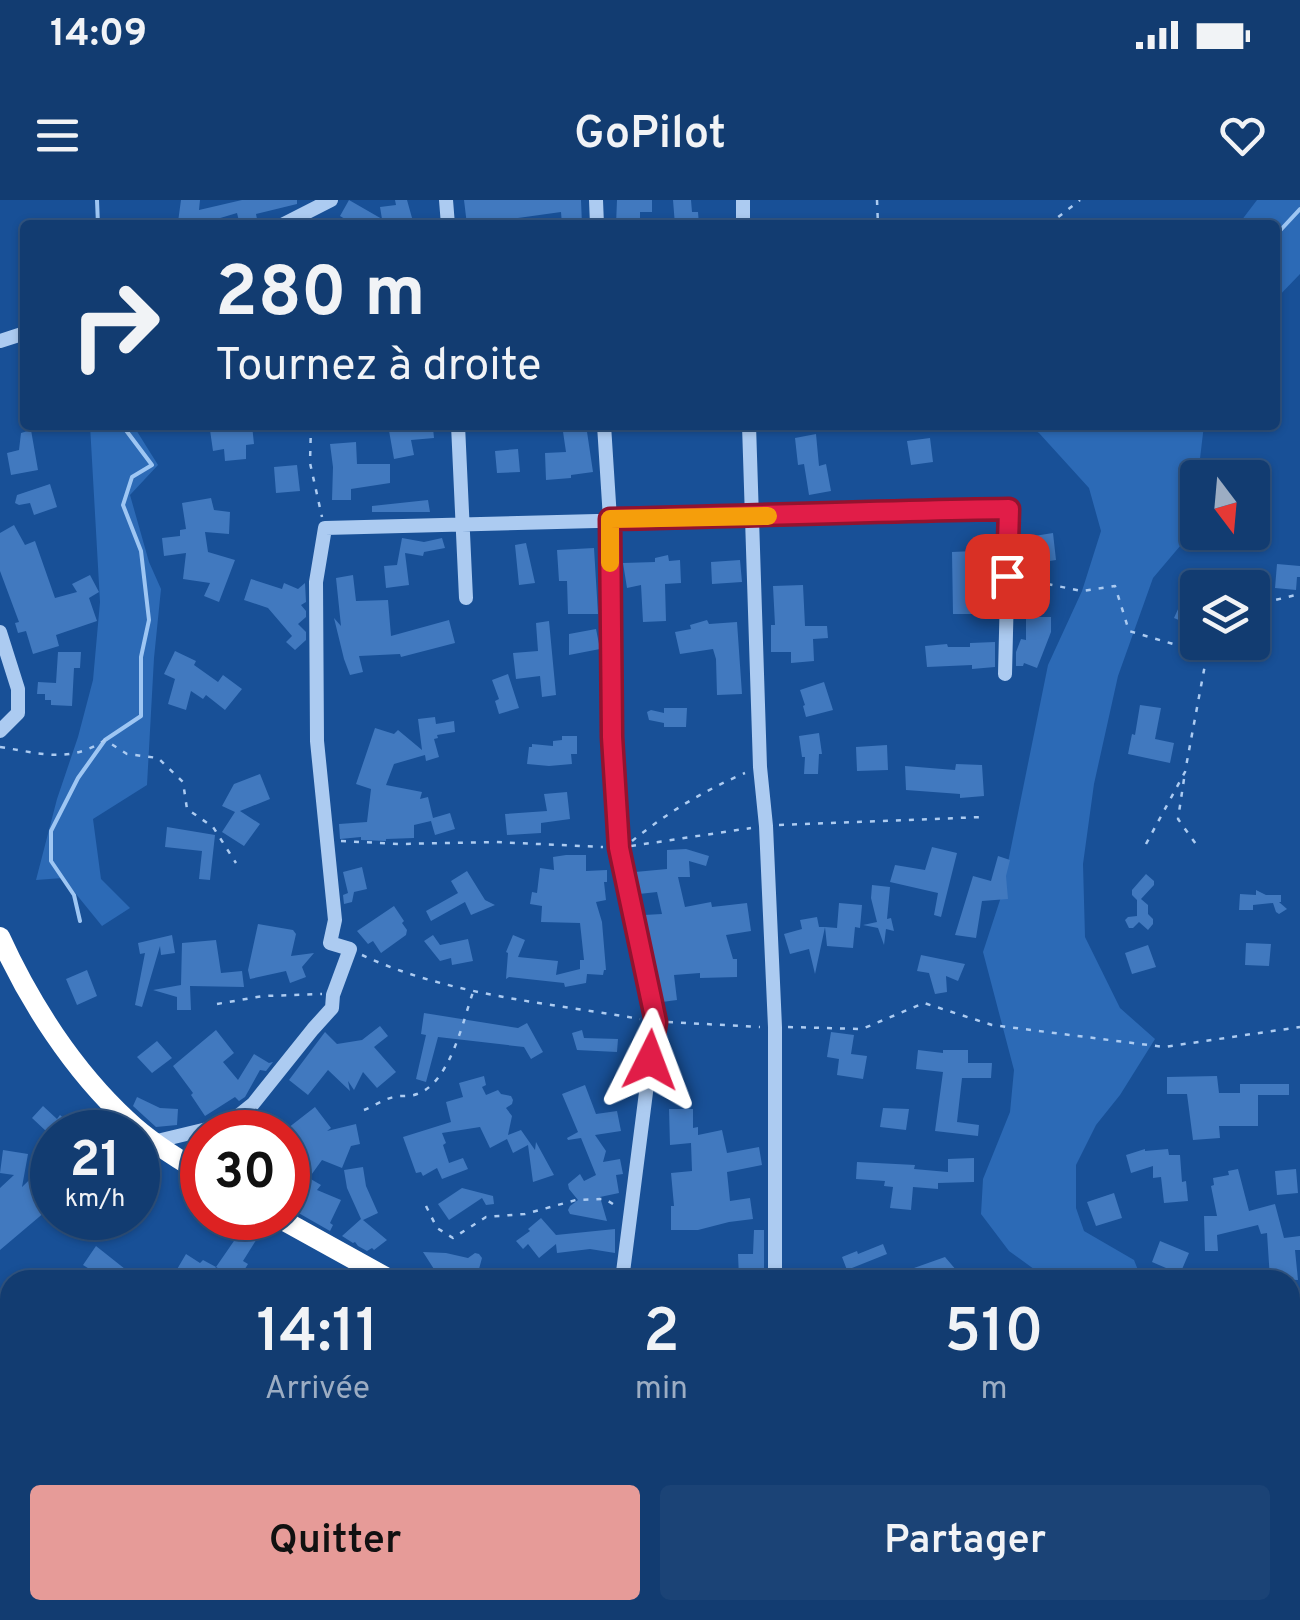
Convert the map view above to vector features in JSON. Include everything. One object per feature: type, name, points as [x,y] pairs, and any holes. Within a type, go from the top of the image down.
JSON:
[{"type":"highway","points":[[0,936],[18,975],[80,1070],[117,1110]]},
{"type":"highway","points":[[310,1235],[372,1270]]},
{"type":"street","points":[[292,220],[331,200]]},
{"type":"street","points":[[458,430],[466,598]]},
{"type":"street","points":[[604,430],[610,519],[612,737],[622,847],[656,1022],[623,1270]]},
{"type":"street","points":[[750,430],[760,767],[775,1027],[775,1270]]},
{"type":"street","points":[[160,1140],[228,1124],[253,1104],[332,1008],[350,950],[330,943],[334,920],[317,740],[316,582],[325,528],[1009,509],[1005,674]]},
{"type":"street","points":[[0,632],[18,689],[18,713],[0,731]]},
{"type":"path","points":[[1054,220],[1080,200]]},
{"type":"path","points":[[311,430],[310,463],[325,528]]},
{"type":"path","points":[[1007,576],[1082,591],[1115,586],[1129,631],[1180,646]]},
{"type":"path","points":[[1270,601],[1300,594]]},
{"type":"path","points":[[1198,847],[1178,818],[1206,660]]},
{"type":"path","points":[[0,747],[58,756],[86,752],[105,740],[127,754],[158,758],[183,782],[187,809],[214,827],[236,863]]},
{"type":"path","points":[[622,847],[710,788],[760,767]]},
{"type":"path","points":[[1146,844],[1185,772]]},
{"type":"path","points":[[326,840],[622,847],[766,826],[983,817]]},
{"type":"path","points":[[350,950],[393,970],[474,990],[656,1022],[862,1028],[924,1003],[992,1025],[1164,1047],[1300,1026]]},
{"type":"path","points":[[364,1110],[394,1096],[418,1094],[434,1082],[454,1052],[474,990]]},
{"type":"path","points":[[216,1004],[263,996],[333,996]]},
{"type":"path","points":[[426,1206],[437,1228],[454,1238],[486,1216],[525,1214],[576,1200],[605,1198],[630,1215]]},
{"type":"shaded area","points":[[1257,200],[1300,200],[1300,274],[1280,295],[1280,220],[1242,220]]},
{"type":"shaded area","points":[[90,430],[136,430],[158,465],[130,495],[161,589],[147,785],[93,819],[101,879],[130,908],[102,926],[63,878],[36,880],[93,680],[100,602]]},
{"type":"shaded area","points":[[1034,430],[1203,430],[1200,460],[1180,460],[1180,546],[1153,578],[1118,676],[1094,784],[1083,864],[1085,937],[1120,1008],[1155,1039],[1096,1125],[1076,1165],[1076,1208],[1084,1231],[1134,1260],[1138,1270],[1035,1270],[1009,1251],[981,1214],[983,1179],[1010,1112],[1014,1070],[983,952],[1001,897],[1048,665],[1082,591],[1101,531],[1089,488]]},
{"type":"building","points":[[181,200],[200,200],[199,210],[242,200],[297,200],[297,204],[256,214],[257,220],[239,220],[237,213],[217,220],[178,220]]},
{"type":"building","points":[[349,200],[382,219],[380,207],[396,205],[395,200],[407,200],[413,220],[344,220],[340,216]]},
{"type":"building","points":[[464,200],[581,200],[582,220],[562,220],[561,212],[518,220],[466,220]]},
{"type":"building","points":[[617,200],[652,200],[652,212],[640,212],[640,220],[616,220]]},
{"type":"building","points":[[673,200],[691,200],[692,212],[698,212],[699,220],[675,220]]},
{"type":"building","points":[[31,430],[38,470],[11,475],[7,453],[19,450],[21,433]]},
{"type":"building","points":[[210,430],[253,430],[254,444],[246,445],[246,459],[225,461],[224,449],[213,451]]},
{"type":"building","points":[[389,430],[433,430],[434,438],[411,440],[414,455],[394,459]]},
{"type":"building","points":[[563,430],[587,430],[593,472],[546,480],[545,453],[566,452]]},
{"type":"building","points":[[816,434],[819,466],[826,464],[831,491],[809,495],[804,464],[798,465],[795,438]]},
{"type":"building","points":[[930,438],[933,462],[911,465],[907,441]]},
{"type":"building","points":[[356,442],[357,464],[390,464],[390,483],[351,489],[351,500],[332,500],[330,444]]},
{"type":"building","points":[[518,449],[520,472],[497,473],[495,451]]},
{"type":"building","points":[[297,465],[300,491],[276,493],[274,467]]},
{"type":"building","points":[[50,484],[57,507],[34,515],[30,503],[15,503],[17,495]]},
{"type":"building","points":[[211,498],[214,510],[230,512],[229,534],[205,532],[208,552],[235,560],[219,602],[204,596],[210,583],[183,579],[186,553],[164,556],[162,538],[180,536],[180,530],[186,529],[182,503]]},
{"type":"building","points":[[428,500],[430,512],[372,512],[372,506]]},
{"type":"building","points":[[14,525],[25,545],[35,541],[55,598],[77,592],[72,584],[90,575],[99,592],[89,598],[97,621],[56,635],[59,646],[33,654],[26,631],[18,633],[15,623],[19,622],[0,571],[0,533]]},
{"type":"building","points":[[1053,533],[1056,560],[1031,564],[1028,537]]},
{"type":"building","points":[[402,538],[424,542],[442,538],[445,548],[424,552],[423,556],[405,553],[409,585],[386,588],[384,566],[397,565]]},
{"type":"building","points":[[526,543],[535,583],[519,585],[515,545]]},
{"type":"building","points":[[594,548],[598,614],[568,614],[567,581],[559,581],[557,550]]},
{"type":"building","points":[[974,551],[975,566],[997,566],[996,593],[974,594],[974,614],[953,614],[952,552]]},
{"type":"building","points":[[668,555],[669,561],[680,560],[681,583],[665,584],[666,621],[643,622],[641,585],[627,588],[623,563],[655,562],[655,558]]},
{"type":"building","points":[[740,560],[742,582],[712,584],[711,562]]},
{"type":"building","points":[[1277,564],[1300,566],[1296,590],[1275,588]]},
{"type":"building","points":[[353,575],[356,601],[388,600],[391,636],[449,620],[455,643],[401,657],[359,656],[363,672],[350,675],[334,618],[341,626],[336,578]]},
{"type":"building","points":[[251,579],[282,589],[284,583],[298,589],[305,583],[306,602],[301,605],[306,617],[298,624],[306,632],[306,640],[295,650],[286,642],[292,636],[268,608],[244,600]]},
{"type":"building","points":[[803,585],[805,626],[827,626],[828,638],[813,639],[814,661],[791,663],[791,652],[771,652],[771,625],[775,625],[773,586]]},
{"type":"building","points":[[1026,617],[1051,617],[1051,632],[1037,668],[1024,663],[1016,666],[1021,639],[1026,640]]},
{"type":"building","points":[[707,620],[709,624],[737,622],[742,694],[717,695],[713,649],[680,654],[675,632]]},
{"type":"building","points":[[549,621],[556,695],[542,697],[540,676],[516,679],[513,653],[538,651],[536,623]]},
{"type":"building","points":[[596,629],[600,649],[569,655],[569,634]]},
{"type":"building","points":[[995,642],[995,667],[927,667],[925,646],[970,647],[970,643]]},
{"type":"building","points":[[175,651],[196,661],[194,665],[218,682],[223,675],[242,689],[225,710],[206,695],[203,699],[191,691],[186,710],[168,704],[175,679],[164,674]]},
{"type":"building","points":[[58,652],[81,652],[80,668],[74,668],[72,706],[51,705],[45,694],[37,694],[38,682],[56,683]]},
{"type":"building","points":[[508,674],[519,708],[499,714],[495,701],[499,699],[492,680]]},
{"type":"building","points":[[824,682],[833,710],[806,717],[800,690]]},
{"type":"building","points":[[1140,705],[1161,708],[1155,739],[1174,743],[1170,763],[1128,754]]},
{"type":"building","points":[[664,708],[687,708],[686,727],[664,727],[664,723],[649,720],[647,712],[664,713]]},
{"type":"building","points":[[435,717],[436,724],[454,721],[455,732],[434,739],[439,757],[426,761],[425,755],[394,764],[386,785],[422,792],[420,799],[428,797],[433,818],[450,813],[455,829],[435,835],[431,821],[414,825],[414,838],[340,839],[339,824],[367,822],[371,789],[356,784],[375,728],[394,734],[398,730],[422,750],[418,719]]},
{"type":"building","points":[[819,733],[822,754],[818,774],[804,774],[805,757],[799,736]]},
{"type":"building","points":[[562,736],[577,736],[577,754],[571,754],[572,764],[527,764],[532,744],[553,746],[553,741],[562,740]]},
{"type":"building","points":[[887,745],[888,770],[857,771],[856,747]]},
{"type":"building","points":[[956,764],[982,765],[984,796],[960,798],[960,794],[906,790],[905,766],[955,770]]},
{"type":"building","points":[[260,774],[270,799],[240,811],[260,824],[244,846],[222,832],[235,812],[222,806],[234,784]]},
{"type":"building","points":[[567,792],[570,819],[541,823],[541,833],[507,835],[505,814],[547,811],[544,794]]},
{"type":"building","points":[[167,827],[215,835],[210,880],[199,879],[202,851],[165,847]]},
{"type":"building","points":[[932,847],[957,853],[941,917],[934,915],[938,893],[890,882],[895,865],[925,870]]},
{"type":"building","points":[[686,849],[709,856],[706,866],[689,861],[690,877],[678,877],[685,907],[711,902],[712,907],[747,903],[751,931],[726,935],[733,959],[737,959],[737,977],[674,975],[677,1000],[662,1002],[644,915],[662,914],[657,892],[639,894],[635,872],[667,869],[667,850]]},
{"type":"building","points":[[586,855],[586,871],[607,870],[606,900],[596,902],[602,922],[606,970],[603,975],[587,974],[586,983],[565,987],[564,983],[506,979],[506,952],[513,935],[525,940],[518,957],[558,961],[556,975],[580,969],[580,960],[584,960],[580,923],[541,922],[542,906],[530,904],[532,892],[537,893],[540,868],[554,870],[553,857]]},
{"type":"building","points":[[998,856],[1010,860],[1006,876],[1008,899],[982,901],[976,938],[955,935],[973,876],[991,881]]},
{"type":"building","points":[[362,867],[367,889],[354,892],[352,902],[344,904],[343,895],[348,893],[343,872]]},
{"type":"building","points":[[467,871],[485,900],[495,905],[471,915],[465,902],[431,921],[426,911],[458,893],[451,881]]},
{"type":"building","points":[[1146,874],[1154,885],[1141,899],[1148,905],[1153,924],[1148,930],[1139,922],[1129,928],[1125,920],[1137,916],[1137,900],[1132,890]]},
{"type":"building","points":[[872,885],[890,887],[887,919],[891,918],[894,931],[886,929],[884,945],[878,928],[863,925],[877,922]]},
{"type":"building","points":[[1256,890],[1281,895],[1279,902],[1287,909],[1279,914],[1273,903],[1239,910],[1240,894],[1256,895]]},
{"type":"building","points":[[839,903],[862,905],[853,948],[827,946],[825,927],[837,928]]},
{"type":"building","points":[[394,906],[404,921],[406,935],[381,953],[373,941],[368,944],[357,931]]},
{"type":"building","points":[[817,917],[819,927],[825,927],[815,974],[809,949],[790,954],[784,934],[802,929],[800,920]]},
{"type":"building","points":[[258,924],[293,930],[296,934],[291,956],[314,953],[302,967],[306,977],[290,983],[286,971],[250,979],[248,970]]},
{"type":"building","points":[[172,935],[175,953],[161,955],[160,946],[142,1007],[135,1005],[145,953],[140,954],[138,943]]},
{"type":"building","points":[[433,935],[440,945],[468,939],[473,961],[452,965],[451,958],[440,961],[424,941]]},
{"type":"building","points":[[216,940],[221,973],[242,971],[244,987],[190,986],[191,1010],[177,1010],[177,997],[153,990],[181,985],[182,943]]},
{"type":"building","points":[[1246,943],[1271,944],[1269,966],[1245,965]]},
{"type":"building","points":[[1148,945],[1156,967],[1132,974],[1125,953]]},
{"type":"building","points":[[921,955],[965,964],[958,981],[946,976],[947,992],[935,994],[929,973],[917,971]]},
{"type":"building","points":[[87,970],[97,996],[77,1005],[66,979]]},
{"type":"building","points":[[424,1013],[518,1028],[527,1023],[543,1052],[531,1059],[524,1047],[438,1037],[426,1082],[416,1079],[426,1035],[421,1034]]},
{"type":"building","points":[[380,1026],[388,1036],[374,1047],[396,1072],[377,1088],[363,1072],[354,1090],[348,1081],[350,1091],[328,1070],[308,1095],[289,1080],[325,1032],[337,1044],[362,1040]]},
{"type":"building","points":[[216,1030],[234,1053],[223,1062],[238,1080],[254,1054],[273,1062],[266,1071],[260,1070],[245,1097],[239,1101],[235,1097],[214,1110],[201,1110],[173,1066]]},
{"type":"building","points":[[582,1030],[584,1038],[618,1039],[617,1052],[577,1050],[572,1033]]},
{"type":"building","points":[[831,1032],[854,1035],[851,1054],[867,1056],[863,1079],[837,1075],[839,1059],[827,1057]]},
{"type":"building","points":[[157,1041],[172,1058],[152,1073],[137,1057]]},
{"type":"building","points":[[918,1050],[968,1050],[968,1063],[992,1063],[991,1078],[962,1078],[957,1122],[979,1125],[978,1136],[935,1131],[943,1072],[916,1069]]},
{"type":"building","points":[[484,1076],[486,1085],[482,1087],[486,1095],[498,1090],[513,1100],[506,1108],[512,1116],[508,1135],[521,1130],[535,1150],[536,1142],[554,1175],[533,1182],[528,1145],[513,1153],[507,1139],[490,1148],[480,1127],[442,1133],[449,1163],[463,1158],[468,1169],[442,1179],[437,1168],[423,1176],[416,1173],[403,1137],[451,1122],[446,1102],[463,1097],[459,1083]]},
{"type":"building","points":[[1217,1076],[1219,1093],[1240,1093],[1240,1084],[1289,1084],[1289,1095],[1258,1095],[1258,1126],[1219,1126],[1220,1138],[1193,1140],[1187,1094],[1167,1094],[1167,1077]]},
{"type":"building","points":[[585,1085],[596,1114],[617,1111],[621,1131],[595,1135],[606,1151],[603,1162],[620,1159],[623,1174],[616,1175],[619,1193],[600,1197],[607,1221],[570,1214],[568,1210],[578,1200],[568,1184],[580,1174],[584,1181],[596,1175],[581,1138],[567,1138],[578,1132],[562,1094]]},
{"type":"building","points":[[137,1097],[160,1108],[178,1109],[177,1125],[160,1127],[160,1110],[137,1110],[133,1106]]},
{"type":"building","points":[[315,1107],[331,1128],[327,1131],[356,1124],[360,1144],[351,1146],[342,1168],[322,1160],[310,1177],[310,1111]]},
{"type":"building","points":[[883,1108],[909,1109],[906,1130],[880,1127]]},
{"type":"building","points":[[669,1109],[693,1109],[693,1128],[698,1127],[698,1135],[722,1130],[727,1153],[759,1147],[762,1165],[727,1172],[730,1201],[750,1198],[753,1219],[698,1230],[671,1230],[671,1173],[692,1171],[691,1143],[670,1145]]},
{"type":"building","points":[[1145,1149],[1168,1149],[1169,1155],[1180,1155],[1188,1201],[1164,1203],[1161,1177],[1153,1178],[1153,1166],[1131,1173],[1126,1155]]},
{"type":"building","points":[[3,1150],[28,1154],[22,1187],[30,1179],[30,1225],[0,1250],[0,1188],[14,1175],[0,1173]]},
{"type":"building","points":[[974,1158],[974,1182],[938,1183],[938,1189],[913,1187],[911,1210],[890,1208],[893,1187],[884,1186],[885,1181],[856,1179],[857,1162],[915,1165],[914,1169],[948,1172],[948,1159]]},
{"type":"building","points":[[363,1167],[366,1186],[378,1213],[363,1220],[387,1240],[367,1251],[342,1236],[361,1219],[347,1188],[344,1170]]},
{"type":"building","points":[[1238,1169],[1249,1211],[1275,1204],[1284,1238],[1300,1236],[1300,1250],[1295,1250],[1297,1270],[1269,1270],[1267,1233],[1261,1234],[1258,1225],[1217,1235],[1218,1251],[1205,1251],[1204,1216],[1217,1216],[1213,1178],[1229,1175],[1228,1171]]},
{"type":"building","points":[[1296,1169],[1298,1193],[1277,1195],[1275,1171]]},
{"type":"building","points":[[310,1179],[321,1185],[317,1190],[341,1200],[330,1231],[310,1220]]},
{"type":"building","points":[[462,1188],[493,1196],[494,1204],[486,1205],[482,1198],[449,1220],[438,1204]]},
{"type":"building","points":[[1114,1193],[1122,1218],[1096,1226],[1087,1202]]},
{"type":"building","points":[[541,1218],[556,1235],[615,1229],[615,1253],[590,1249],[557,1253],[556,1244],[539,1258],[528,1244],[523,1249],[516,1241]]},
{"type":"building","points":[[754,1230],[764,1230],[764,1270],[739,1270],[738,1254],[753,1254]]},
{"type":"building","points":[[235,1240],[256,1240],[243,1261],[248,1264],[244,1270],[216,1267]]},
{"type":"building","points":[[1160,1241],[1189,1253],[1182,1270],[1152,1262]]},
{"type":"building","points":[[883,1244],[887,1254],[847,1270],[842,1257]]},
{"type":"building","points":[[96,1246],[125,1269],[91,1270],[83,1265]]},
{"type":"building","points":[[423,1252],[468,1258],[475,1253],[482,1258],[482,1270],[435,1270]]},
{"type":"building","points":[[186,1254],[216,1267],[214,1270],[177,1270]]},
{"type":"building","points":[[945,1257],[956,1270],[915,1270]]},
{"type":"waterway","points":[[97,200],[98,220]]},
{"type":"waterway","points":[[1280,231],[1300,209]]},
{"type":"waterway","points":[[80,921],[74,895],[51,861],[51,831],[78,778],[105,740],[141,716],[141,657],[149,620],[141,551],[123,505],[132,477],[152,465],[126,430]]},
{"type":"slow traffic","points":[[610,563],[610,519],[768,516]]},
{"type":"route","points":[[650,1060],[656,1022],[619,848],[612,737],[610,519],[1009,509],[1007,576]]}]
